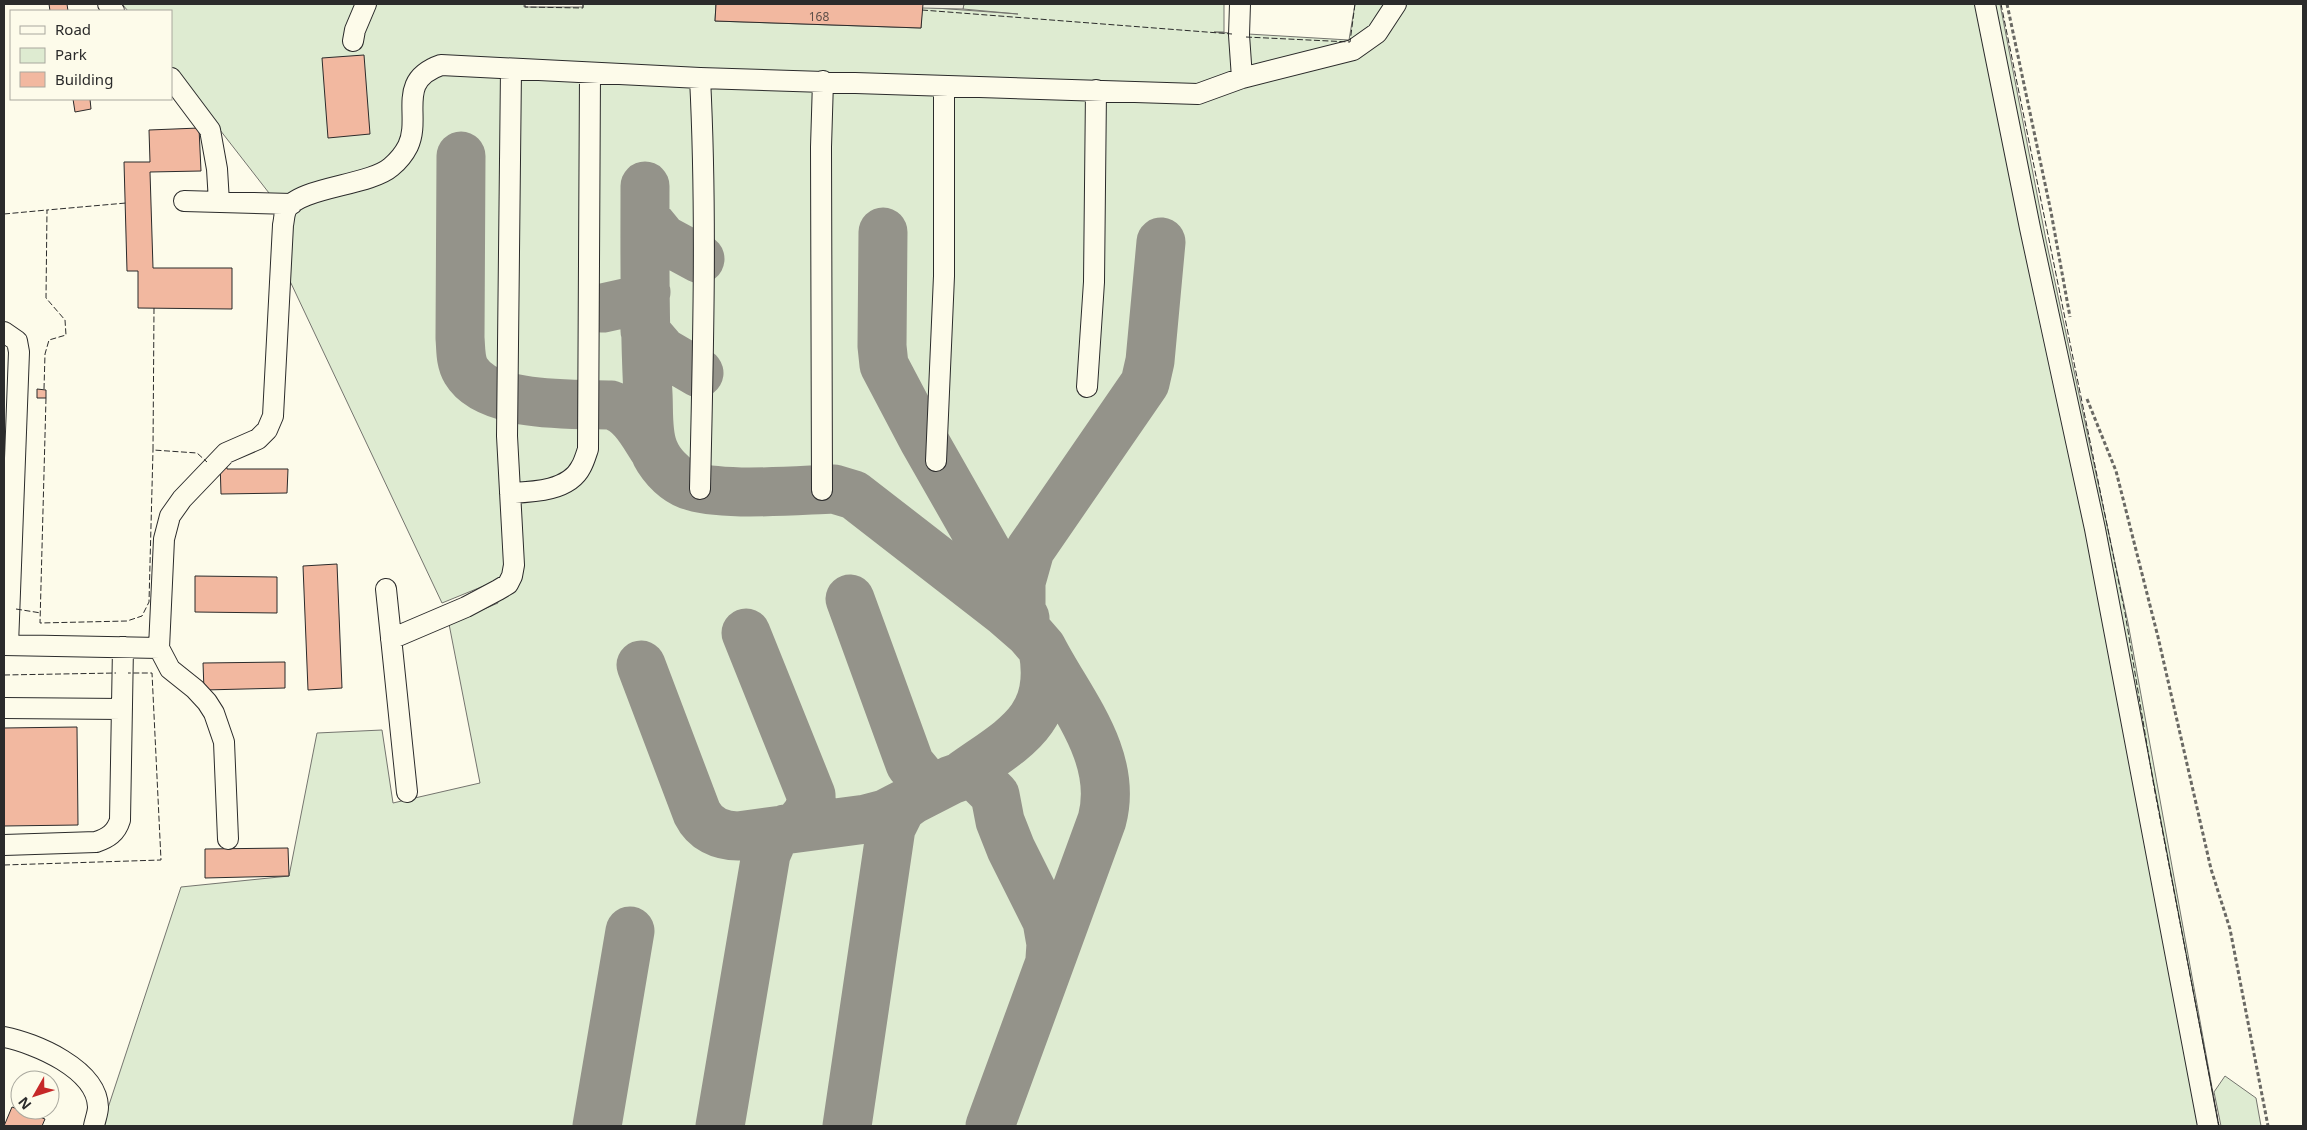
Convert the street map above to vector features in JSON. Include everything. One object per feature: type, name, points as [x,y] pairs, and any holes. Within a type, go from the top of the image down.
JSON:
[{"type":"lane","points":[[353,41],[355,30],[366,4]]},
{"type":"lane","points":[[1240,4],[1239,34],[1242,78]]},
{"type":"lane","points":[[228,839],[224,742],[220,729],[207,702],[170,669],[159,648],[164,539],[170,516],[182,499],[220,458],[234,449],[258,439],[267,430],[273,416],[283,225],[286,210],[292,204],[318,192],[377,176],[393,164],[408,146],[412,133],[412,96],[415,86],[430,70],[441,65],[590,74],[1198,94],[1242,78],[1353,50],[1377,33],[1385,24],[1396,4]]},
{"type":"lane","points":[[1985,4],[2032,238],[2095,529],[2208,1126]]},
{"type":"lane","points":[[391,639],[466,607],[508,584],[512,576],[514,565],[507,407],[511,69]]},
{"type":"lane","points":[[510,493],[536,492],[569,480],[581,468],[588,449],[590,74]]},
{"type":"lane","points":[[700,78],[704,145],[700,489]]},
{"type":"lane","points":[[172,79],[210,130],[217,169],[219,202]]},
{"type":"lane","points":[[822,490],[821,147],[823,81]]},
{"type":"lane","points":[[936,460],[944,266],[944,86]]},
{"type":"lane","points":[[1087,388],[1094,282],[1096,90]]},
{"type":"lane","points":[[184,201],[292,204]]},
{"type":"lane","points":[[4,332],[16,341],[19,352],[8,504],[6,645],[159,648]]},
{"type":"lane","points":[[386,589],[407,792]]},
{"type":"lane","points":[[4,845],[96,842],[105,839],[117,828],[120,820],[123,647]]},
{"type":"lane","points":[[4,708],[122,709]]},
{"type":"lane","points":[[4,1037],[21,1040],[51,1053],[81,1076],[95,1094],[98,1108],[94,1126]]},
{"type":"path","points":[[2007,4],[2051,212],[2072,324]]},
{"type":"path","points":[[2087,398],[2116,470],[2158,637],[2211,869],[2230,929],[2268,1126]]},
{"type":"green space","points":[[122,4],[524,4],[524,7],[583,7],[583,4],[716,4],[715,21],[921,28],[922,7],[1018,14],[963,9],[964,4],[1224,4],[1224,32],[1214,32],[1349,40],[1355,4],[2000,4],[2046,240],[2128,623],[2219,1126],[102,1126],[181,887],[289,876],[317,733],[382,730],[393,803],[480,783],[449,624],[498,603],[491,583],[442,603],[289,279],[269,193],[172,68],[172,10],[127,10]]},
{"type":"green space","points":[[2225,1076],[2256,1098],[2261,1126],[2221,1126],[2214,1092]]},
{"type":"shaded area","points":[[922,4],[964,4],[963,9],[922,8]]},
{"type":"building","points":[[49,4],[67,4],[68,10],[50,10]]},
{"type":"building","points":[[716,4],[923,4],[921,28],[715,21]]},
{"type":"building","points":[[364,55],[370,134],[328,138],[322,58]]},
{"type":"building","points":[[73,100],[90,100],[91,109],[75,112]]},
{"type":"building","points":[[199,128],[201,171],[150,172],[153,268],[232,268],[232,309],[138,308],[138,271],[127,271],[124,162],[150,162],[149,130]]},
{"type":"building","points":[[37,389],[46,390],[46,398],[37,398]]},
{"type":"building","points":[[220,461],[226,462],[227,469],[288,469],[287,493],[221,494]]},
{"type":"building","points":[[337,564],[342,688],[308,690],[303,566]]},
{"type":"building","points":[[195,576],[277,577],[277,613],[195,612]]},
{"type":"building","points":[[285,662],[285,688],[204,690],[203,663]]},
{"type":"building","points":[[77,727],[78,825],[4,826],[4,728]]},
{"type":"building","points":[[288,848],[289,876],[205,878],[205,849]]},
{"type":"building","points":[[10,1112],[10,1120],[45,1120],[42,1126],[4,1126]]},
{"type":"taxiway","points":[[461,156],[460,338],[462,359],[466,371],[477,383],[493,392],[512,398],[554,404],[611,405],[619,408],[636,423],[654,450]]},
{"type":"taxiway","points":[[645,186],[645,316],[650,437],[656,455],[666,469],[684,483],[697,488],[735,492],[834,489],[854,495],[1029,633],[1042,648],[1089,730],[1098,751],[1104,774],[1105,796],[1102,820],[990,1126]]},
{"type":"taxiway","points":[[645,217],[663,239],[700,259]]},
{"type":"taxiway","points":[[883,232],[882,346],[884,365],[923,439],[1025,618]]},
{"type":"taxiway","points":[[1021,611],[1021,582],[1030,550],[1145,383],[1150,361],[1161,242]]},
{"type":"taxiway","points":[[603,308],[630,302],[646,292]]},
{"type":"taxiway","points":[[645,331],[663,352],[699,373]]},
{"type":"taxiway","points":[[850,599],[910,764],[925,782],[938,786]]},
{"type":"taxiway","points":[[746,633],[811,795],[807,813],[794,828]]},
{"type":"taxiway","points":[[964,774],[1014,738],[1037,711],[1043,694],[1045,674],[1043,650]]},
{"type":"taxiway","points":[[641,665],[697,813],[704,823],[719,833],[738,836],[866,819],[885,814],[912,800],[901,808],[891,828],[847,1126]]},
{"type":"taxiway","points":[[912,800],[951,780],[968,774],[981,781],[995,795],[1000,821],[1011,849],[1047,921],[1051,944],[1050,959]]},
{"type":"taxiway","points":[[720,1126],[766,854],[773,838],[785,829]]},
{"type":"taxiway","points":[[597,1126],[630,931]]},
{"type":"fence","points":[[333,4],[349,4]]},
{"type":"fence","points":[[525,4],[525,7],[583,8],[583,4]]},
{"type":"fence","points":[[1246,37],[1350,42],[1355,4]]},
{"type":"fence","points":[[2001,4],[2125,613],[2154,787],[2219,1126]]},
{"type":"fence","points":[[922,10],[1232,34]]},
{"type":"fence","points":[[44,389],[45,354],[49,340],[66,335],[65,320],[46,298],[47,210],[126,203]]},
{"type":"fence","points":[[4,214],[47,210]]},
{"type":"fence","points":[[154,308],[153,450],[197,453],[207,462]]},
{"type":"fence","points":[[46,398],[40,623],[127,621],[142,616],[149,602],[153,450]]},
{"type":"fence","points":[[16,609],[41,613]]},
{"type":"fence","points":[[4,675],[116,673]]},
{"type":"fence","points":[[4,865],[161,860],[152,673],[128,673]]}]
